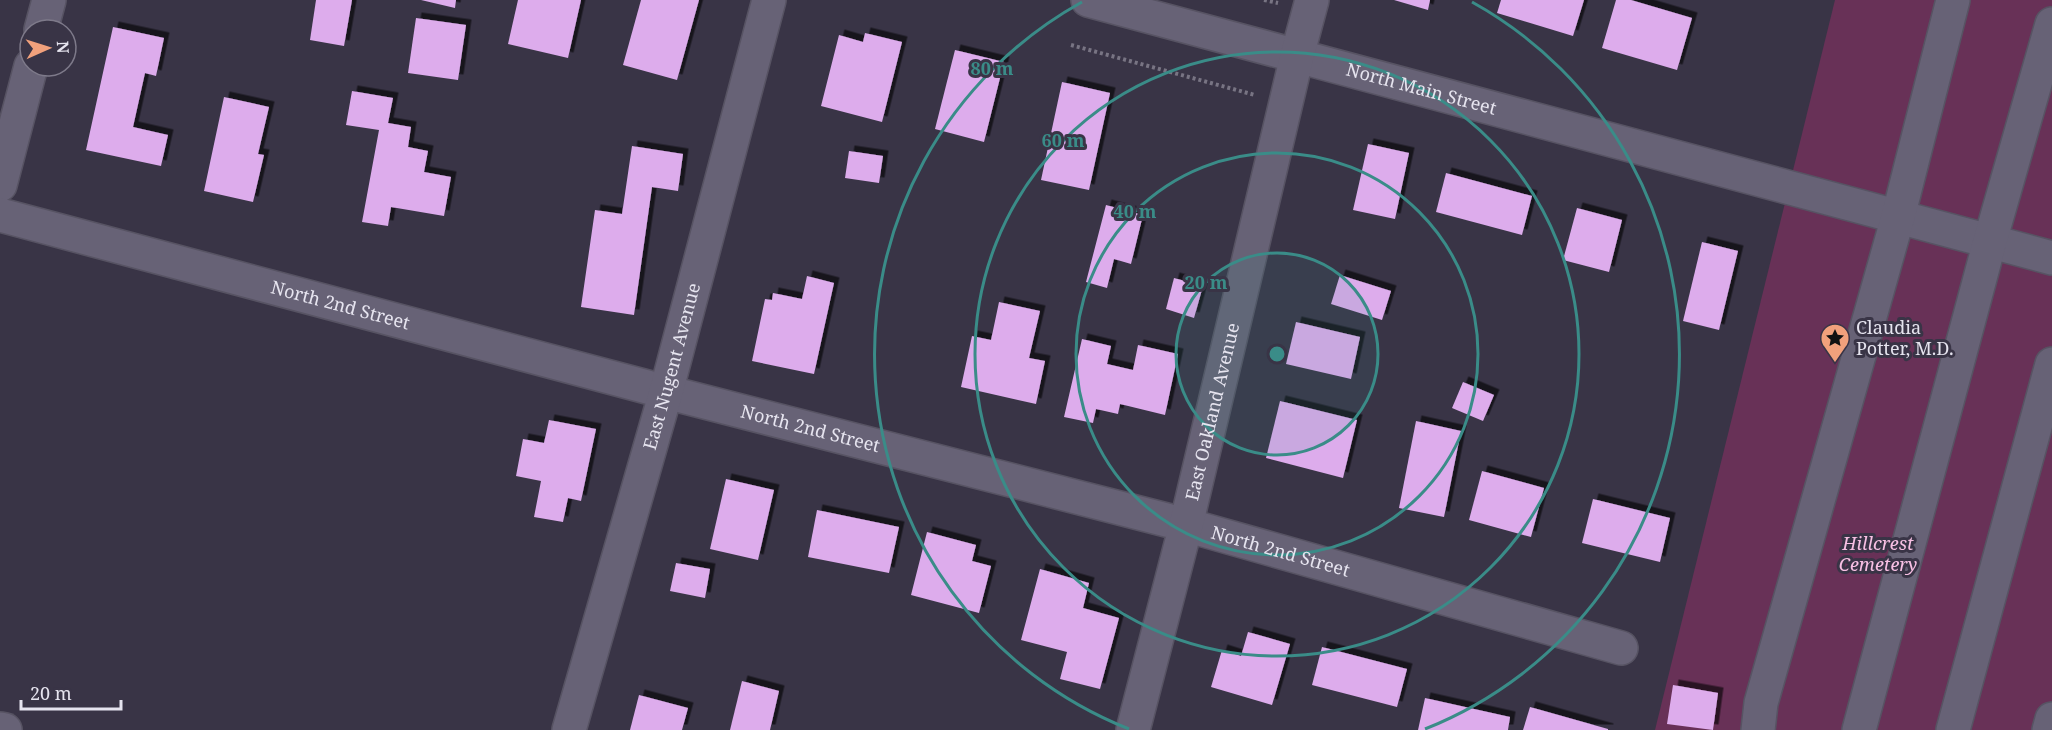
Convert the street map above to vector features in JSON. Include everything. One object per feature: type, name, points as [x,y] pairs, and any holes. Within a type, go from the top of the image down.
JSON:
[{"type":"street","points":[[44,18],[49,0]]},
{"type":"street","name":"East Nugent Avenue","points":[[569,730],[666,392],[768,0]]},
{"type":"street","name":"North Main Street","points":[[1088,0],[2052,258]]},
{"type":"street","name":"East Oakland Avenue","points":[[1133,730],[1186,525],[1312,0]]},
{"type":"street","points":[[1762,729],[1761,703],[1898,217],[1953,0]]},
{"type":"street","points":[[1859,730],[1990,241],[2052,24]]},
{"type":"street","points":[[0,184],[29,78]]},
{"type":"street","name":"North 2nd Street","points":[[0,215],[666,392],[1186,525],[1621,648]]},
{"type":"street","points":[[1953,730],[2052,364]]},
{"type":"street","points":[[2049,730],[2052,719]]},
{"type":"street","points":[[0,729],[5,730]]},
{"type":"path","points":[[1071,45],[1264,98]]},
{"type":"green space","name":"Hillcrest Cemetery","points":[[1835,0],[2052,0],[2052,730],[1655,730]]},
{"type":"building","points":[[316,0],[352,0],[344,46],[310,40]]},
{"type":"building","points":[[421,0],[456,0],[455,8]]},
{"type":"building","points":[[518,0],[581,0],[568,58],[508,44]]},
{"type":"building","points":[[641,0],[699,0],[677,80],[623,65]]},
{"type":"building","points":[[1394,0],[1430,0],[1428,10]]},
{"type":"building","points":[[1501,0],[1584,0],[1573,36],[1497,13]]},
{"type":"building","points":[[1616,0],[1631,0],[1692,18],[1677,70],[1602,48]]},
{"type":"building","points":[[416,18],[466,25],[458,80],[408,73]]},
{"type":"building","points":[[113,27],[164,38],[156,76],[145,73],[133,127],[168,135],[161,166],[86,150]]},
{"type":"building","points":[[865,33],[902,42],[882,122],[821,106],[839,35],[863,42]]},
{"type":"building","points":[[955,50],[1004,62],[984,142],[935,129]]},
{"type":"building","points":[[1062,82],[1110,93],[1089,190],[1041,180]]},
{"type":"building","points":[[352,91],[393,98],[388,123],[411,127],[408,147],[428,151],[424,172],[451,177],[444,216],[391,207],[388,226],[362,222],[379,130],[346,125]]},
{"type":"building","points":[[224,97],[269,107],[258,154],[264,155],[253,202],[204,191]]},
{"type":"building","points":[[1368,144],[1409,153],[1395,219],[1353,210]]},
{"type":"building","points":[[632,146],[683,154],[678,191],[652,187],[634,315],[581,307],[595,210],[622,214]]},
{"type":"building","points":[[849,151],[883,156],[879,183],[845,178]]},
{"type":"building","points":[[1446,173],[1532,196],[1522,235],[1436,212]]},
{"type":"building","points":[[1106,205],[1143,215],[1131,264],[1114,259],[1107,288],[1086,282]]},
{"type":"building","points":[[1577,208],[1622,220],[1609,272],[1563,260]]},
{"type":"building","points":[[1702,242],[1738,251],[1719,330],[1683,321]]},
{"type":"building","points":[[1340,275],[1391,291],[1382,320],[1331,304]]},
{"type":"building","points":[[807,276],[834,283],[814,374],[752,361],[765,299],[772,300],[773,293],[802,299]]},
{"type":"building","points":[[1174,278],[1203,286],[1194,318],[1166,309]]},
{"type":"building","points":[[999,302],[1040,311],[1029,358],[1045,361],[1036,404],[961,387],[972,336],[991,340]]},
{"type":"building","points":[[1296,322],[1360,337],[1351,379],[1286,364]]},
{"type":"building","points":[[1082,339],[1111,346],[1107,364],[1133,370],[1138,345],[1178,354],[1165,415],[1120,404],[1118,414],[1096,409],[1093,423],[1064,417]]},
{"type":"building","points":[[1463,382],[1494,395],[1483,421],[1452,408]]},
{"type":"building","points":[[1280,401],[1357,420],[1343,478],[1266,458]]},
{"type":"building","points":[[549,420],[596,429],[581,501],[568,498],[563,522],[534,517],[541,481],[516,476],[523,439],[544,443]]},
{"type":"building","points":[[1416,421],[1461,431],[1444,517],[1399,508]]},
{"type":"building","points":[[1482,471],[1544,488],[1531,537],[1469,520]]},
{"type":"building","points":[[726,479],[774,490],[758,560],[710,549]]},
{"type":"building","points":[[1593,499],[1670,518],[1660,562],[1582,543]]},
{"type":"building","points":[[817,510],[899,527],[889,573],[808,557]]},
{"type":"building","points":[[927,532],[976,545],[972,561],[991,566],[979,613],[911,595]]},
{"type":"building","points":[[676,563],[710,569],[705,598],[670,591]]},
{"type":"building","points":[[1040,569],[1089,583],[1083,608],[1119,618],[1100,689],[1060,679],[1067,652],[1021,640]]},
{"type":"building","points":[[1248,632],[1290,644],[1272,705],[1211,687],[1222,650],[1241,656]]},
{"type":"building","points":[[1322,647],[1407,669],[1397,707],[1312,685]]},
{"type":"building","points":[[742,681],[779,691],[770,730],[730,730]]},
{"type":"building","points":[[1673,685],[1718,693],[1713,730],[1667,724]]},
{"type":"building","points":[[639,695],[688,708],[682,730],[630,730]]},
{"type":"building","points":[[1425,698],[1510,717],[1508,730],[1418,730]]},
{"type":"building","points":[[1530,707],[1608,729],[1608,730],[1523,730]]},
{"type":"place","name":"Claudia Potter, M.D.","points":[[1835,364]]}]
